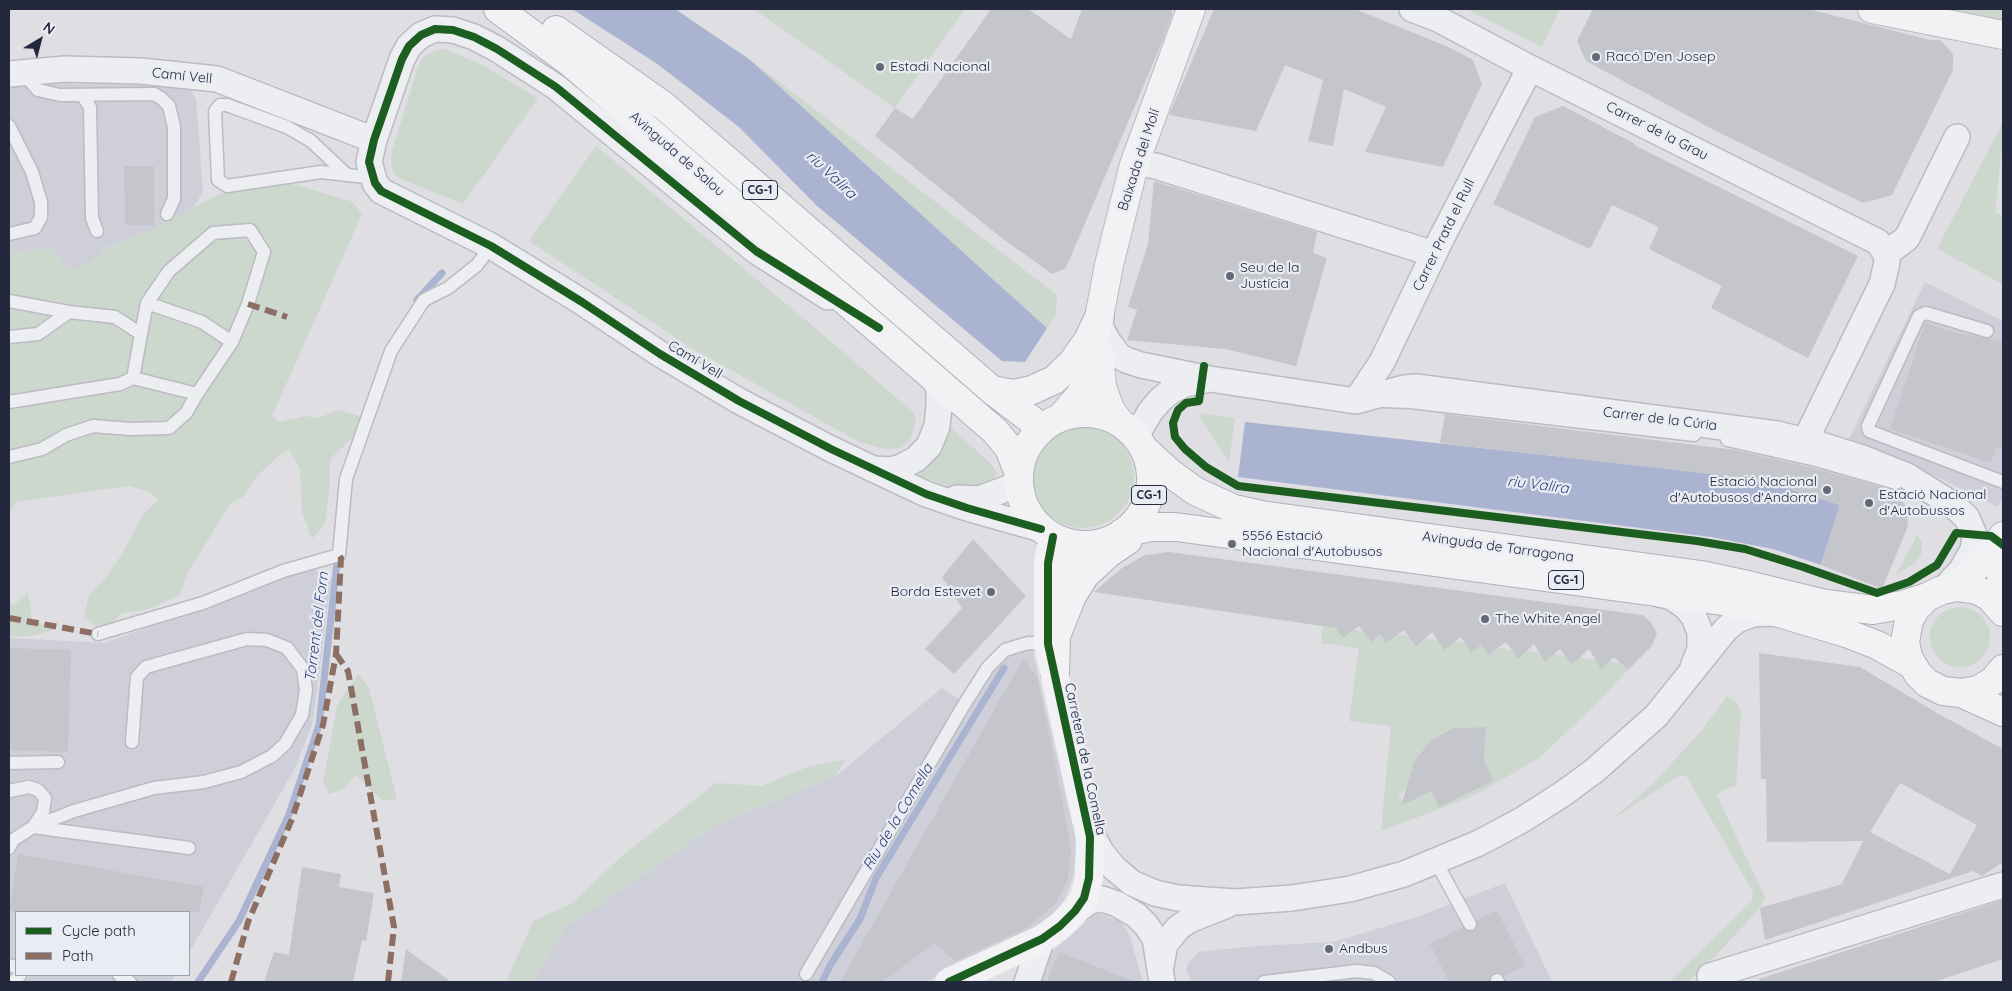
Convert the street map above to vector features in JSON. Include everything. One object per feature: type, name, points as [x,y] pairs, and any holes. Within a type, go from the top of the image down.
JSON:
[{"type":"main road","name":"Avinguda de Salou","points":[[498,9],[571,62],[879,328],[995,431],[1009,448],[1019,479]]},
{"type":"main road","name":"Avinguda de Salou","points":[[514,9],[560,32],[664,106],[992,390]]},
{"type":"main road","name":"Baixada del Molí","points":[[1058,417],[1087,381],[1117,227],[1135,163],[1191,9]]},
{"type":"main road","points":[[1872,9],[1924,14],[2003,35]]},
{"type":"main road","points":[[992,390],[1014,394],[1032,390],[1054,380],[1072,363],[1088,340],[1100,315]]},
{"type":"main road","name":"Baixada del Molí","points":[[1100,315],[1099,357],[1102,387],[1110,409],[1133,436]]},
{"type":"main road","name":"CG-1","points":[[992,390],[1058,417],[1079,412],[1108,417],[1133,436],[1150,466],[1150,492],[1140,516],[1112,538],[1077,544],[1047,533],[1032,518],[1024,506],[1019,479]]},
{"type":"main road","points":[[1019,479],[1020,464],[1028,444],[1058,417]]},
{"type":"main road","name":"Avinguda de Tarragona","points":[[1133,436],[1169,472],[1195,491],[1234,509],[1700,575],[1826,604],[1864,609],[1873,610],[1902,605],[1942,591]]},
{"type":"main road","name":"Avinguda de Tarragona","points":[[1112,538],[1150,527],[1176,527],[1722,601],[1779,613],[1846,633],[1877,645],[1911,664]]},
{"type":"main road","points":[[1055,674],[1056,636],[1072,596],[1085,576],[1109,553],[1144,532],[1176,527]]},
{"type":"main road","points":[[1047,533],[1048,633],[1055,674]]},
{"type":"main road","points":[[2003,536],[1995,549],[1912,614],[1907,628],[1906,650],[1911,664],[1922,678],[1937,689],[1961,693],[2003,712]]},
{"type":"main road","points":[[1048,633],[1055,597],[1067,574],[1076,562],[1112,538]]},
{"type":"main road","points":[[2003,553],[2001,575],[2003,602]]},
{"type":"main road","points":[[1942,591],[1970,588],[1984,593],[2003,612]]},
{"type":"main road","points":[[1961,693],[1986,686],[2003,669]]},
{"type":"main road","name":"Carretera de la Comella","points":[[949,982],[1042,939],[1060,926],[1075,911],[1084,898],[1089,878],[1090,844],[1055,674]]},
{"type":"street","name":"Carrer de la Grau","points":[[1412,9],[1438,20],[1878,242],[1891,251]]},
{"type":"street","points":[[373,161],[402,59],[409,46],[421,35],[435,29],[453,30],[474,36],[531,69],[556,87],[756,251],[879,328]]},
{"type":"street","name":"Carrer Pratd el Rull","points":[[1356,401],[1382,362],[1434,254],[1530,68]]},
{"type":"street","name":"Camí Vell","points":[[16,73],[65,69],[141,71],[216,79],[373,161],[382,191],[396,200],[491,246],[582,302],[660,354],[739,401],[926,494],[1047,533]]},
{"type":"street","points":[[1805,441],[1882,284],[1891,251],[1907,238],[1957,137]]},
{"type":"street","points":[[1135,163],[1156,166],[1434,254]]},
{"type":"street","name":"Carrer de la Cúria","points":[[1100,315],[1101,328],[1107,340],[1118,355],[1126,360],[1148,367],[1210,379],[1356,401],[1404,388],[1416,387],[1777,434],[1865,459],[1907,476],[1952,504],[1967,518],[1975,537],[1973,550],[1961,571],[1942,591]]},
{"type":"street","name":"Camí Vell","points":[[873,469],[890,470],[902,467],[916,459],[929,446],[937,426],[940,406],[935,378]]},
{"type":"street","name":"Carrer de la Cúria","points":[[1133,436],[1160,400],[1171,391],[1185,384],[1210,379]]},
{"type":"street","name":"Camí Vell","points":[[926,494],[979,500],[1019,479]]},
{"type":"street","points":[[1651,592],[1672,598],[1686,607],[1694,617],[1700,632],[1700,649],[1691,674]]},
{"type":"street","points":[[1132,883],[1154,892],[1178,898],[1235,902],[1292,898],[1350,889],[1404,874],[1436,862],[1479,843],[1522,820],[1594,771],[1656,716],[1726,629],[1737,620],[1753,614],[1779,613]]},
{"type":"street","points":[[1087,826],[1101,852],[1114,868],[1155,904],[1161,915],[1164,930],[1161,975]]},
{"type":"street","points":[[1710,976],[2003,885]]},
{"type":"street","points":[[1075,911],[1090,901],[1102,899],[1136,915],[1155,938],[1161,975]]},
{"type":"street","points":[[1161,975],[1165,944],[1178,928],[1189,920],[1235,902]]},
{"type":"street","points":[[1027,982],[1042,939]]},
{"type":"lane","points":[[16,73],[38,90],[60,95],[154,94],[169,106],[174,127],[174,198],[167,214]]},
{"type":"lane","points":[[82,95],[90,107],[92,218],[98,231]]},
{"type":"lane","points":[[347,175],[311,141],[287,127],[227,105],[220,105],[215,111],[218,180],[227,186],[321,172],[347,175],[365,177],[373,161]]},
{"type":"lane","points":[[9,126],[32,172],[42,202],[41,217],[35,228],[9,234]]},
{"type":"lane","points":[[9,457],[42,449],[66,435],[94,426],[130,429],[169,428],[186,413],[232,342],[248,304],[264,252],[250,230],[213,234],[169,271],[147,303],[133,378]]},
{"type":"lane","points":[[98,634],[203,603],[283,571],[339,555],[346,479],[391,351],[424,300],[448,288],[477,265],[491,246]]},
{"type":"lane","points":[[9,301],[68,312],[116,318],[140,334]]},
{"type":"lane","points":[[147,303],[202,322],[232,342]]},
{"type":"lane","points":[[9,337],[38,334],[68,312]]},
{"type":"lane","points":[[1987,331],[1926,313],[1919,316],[1868,426],[1869,432],[2003,482]]},
{"type":"lane","points":[[9,402],[120,384],[133,378],[197,394]]},
{"type":"lane","name":"Carrer de la Cúria","points":[[1356,401],[1410,402],[1743,442],[1834,465],[1897,484],[1952,504]]},
{"type":"lane","points":[[806,974],[988,667],[1005,650],[1028,643],[1048,633]]},
{"type":"lane","points":[[9,848],[13,840],[32,827],[74,812],[154,788],[204,782],[241,772],[272,756],[286,744],[302,715],[306,690],[304,669],[287,648],[267,640],[247,639],[146,667],[137,677],[132,742]]},
{"type":"lane","points":[[9,763],[58,762]]},
{"type":"lane","points":[[9,791],[29,787],[38,790],[45,798],[43,812],[32,827]]},
{"type":"lane","points":[[32,827],[189,848]]},
{"type":"lane","points":[[1436,862],[1470,924]]},
{"type":"lane","points":[[1264,982],[1357,971],[1374,973],[1389,982]]},
{"type":"shaded area","name":"Estadi Nacional","points":[[754,9],[965,9],[895,108]]},
{"type":"shaded area","points":[[1466,9],[1560,9],[1542,47]]},
{"type":"shaded area","points":[[1946,9],[2003,9],[2003,21],[1968,15]]},
{"type":"shaded area","points":[[445,49],[482,65],[538,98],[463,204],[401,179],[395,175],[392,167],[391,155],[418,67],[423,57],[436,50]]},
{"type":"shaded area","points":[[749,59],[1057,295],[1056,314],[1047,328]]},
{"type":"shaded area","points":[[40,78],[49,83],[181,86],[191,90],[196,99],[203,192],[193,208],[149,231],[106,247],[90,263],[73,270],[62,262],[52,248],[9,252],[9,84]]},
{"type":"shaded area","points":[[2003,122],[1995,212],[2003,216],[2003,284],[1937,249]]},
{"type":"shaded area","points":[[596,146],[814,327],[914,413],[916,422],[910,440],[900,448],[885,449],[859,442],[690,347],[529,241]]},
{"type":"shaded area","points":[[286,182],[353,202],[362,214],[272,416],[279,422],[304,416],[319,418],[338,410],[366,418],[354,436],[330,459],[330,485],[325,523],[312,539],[302,512],[300,468],[289,449],[256,477],[243,497],[230,504],[187,574],[180,595],[146,610],[122,613],[111,624],[99,629],[84,617],[89,595],[106,577],[122,554],[143,514],[158,501],[150,492],[128,486],[16,502],[9,513],[9,252],[52,248],[62,262],[73,270],[90,263],[106,247],[149,231],[219,194],[261,183]]},
{"type":"shaded area","points":[[1925,282],[2003,321],[2003,497],[1998,507],[1933,475],[1848,441]]},
{"type":"shaded area","points":[[1198,413],[1235,418],[1229,463]]},
{"type":"shaded area","points":[[947,424],[991,464],[997,473],[989,484],[975,490],[954,488],[913,473]]},
{"type":"shaded area","points":[[1083,426],[1103,430],[1119,441],[1130,457],[1134,477],[1130,497],[1119,513],[1103,524],[1083,528],[1063,524],[1047,513],[1036,497],[1032,477],[1036,457],[1047,441],[1063,430]]},
{"type":"shaded area","points":[[1917,535],[1922,543],[1921,555],[1915,563],[1896,575]]},
{"type":"shaded area","points":[[311,567],[331,580],[313,722],[295,768],[190,951],[190,911],[15,911],[15,976],[174,976],[171,982],[9,982],[9,638],[105,643]]},
{"type":"shaded area","points":[[28,592],[32,619],[53,630],[32,636],[9,637],[9,604],[14,605]]},
{"type":"shaded area","points":[[1960,607],[1977,612],[1985,620],[1990,637],[1985,654],[1977,662],[1960,667],[1943,662],[1935,654],[1930,637],[1935,620],[1943,612]]},
{"type":"shaded area","points":[[1323,626],[1335,628],[1343,638],[1354,630],[1380,635],[1386,643],[1400,635],[1408,636],[1416,647],[1425,639],[1437,640],[1444,649],[1454,642],[1465,643],[1471,653],[1481,645],[1488,655],[1498,648],[1511,650],[1518,659],[1525,651],[1540,653],[1545,662],[1554,654],[1565,656],[1572,665],[1579,658],[1620,663],[1628,670],[1594,706],[1538,759],[1473,796],[1381,831],[1391,726],[1349,721],[1359,648],[1321,643]],"holes":[[[1486,727],[1484,760],[1405,804],[1398,794],[1406,790],[1414,762],[1430,741],[1453,728]]]},
{"type":"shaded area","points":[[1028,643],[1033,652],[1077,845],[1073,877],[1064,900],[1049,920],[926,982],[533,982],[564,929],[716,825],[836,776],[942,688],[965,703],[988,667]]},
{"type":"shaded area","points":[[358,674],[369,688],[397,799],[382,800],[355,775],[344,789],[329,794],[323,783],[337,706]]},
{"type":"shaded area","points":[[1727,696],[1736,702],[1741,712],[1736,786],[1722,790],[1717,796],[1765,897],[1760,908],[1704,968],[1688,982],[1669,982],[1752,901],[1753,892],[1687,777],[1680,775],[1610,821],[1652,785],[1702,730]]},
{"type":"shaded area","points":[[845,759],[836,776],[716,825],[564,929],[533,982],[506,982],[533,921],[571,904],[622,856],[716,783],[762,786],[807,767]]},
{"type":"shaded area","name":"Andbus","points":[[1505,883],[1552,982],[1192,982],[1186,971],[1188,964],[1198,952],[1255,946],[1333,942],[1417,917]]},
{"type":"shaded area","points":[[1096,913],[1119,921],[1125,927],[1130,937],[1143,982],[1038,982],[1044,963],[1053,951]]},
{"type":"water","name":"riu Valira","points":[[572,9],[675,9],[749,59],[1047,328],[1025,362],[1002,361],[816,205],[739,127],[656,63]]},
{"type":"water","name":"riu Valira","points":[[1245,422],[1709,473],[1778,485],[1840,505],[1821,565],[1773,549],[1711,537],[1238,477]]},
{"type":"building","points":[[991,9],[1028,9],[1071,39],[1082,9],[1172,9],[1172,16],[1163,40],[1066,268],[1052,274],[1003,239],[875,136],[895,108],[913,119]]},
{"type":"building","points":[[1214,9],[1355,9],[1446,46],[1473,60],[1482,84],[1443,167],[1365,152],[1386,107],[1344,89],[1333,146],[1308,141],[1323,80],[1285,65],[1256,131],[1169,115]]},
{"type":"building","points":[[1593,9],[1808,9],[1930,40],[1940,40],[1953,54],[1953,70],[1892,195],[1863,203],[1716,131],[1586,61],[1577,41]]},
{"type":"building","points":[[1563,106],[1634,145],[1858,256],[1808,358],[1711,308],[1722,286],[1649,249],[1659,227],[1612,205],[1590,249],[1493,204],[1535,117]]},
{"type":"building","points":[[124,166],[154,166],[154,225],[125,225]]},
{"type":"building","name":"Seu de la Justícia","points":[[1154,181],[1317,232],[1313,253],[1327,258],[1296,366],[1225,349],[1127,340],[1137,310],[1128,307],[1148,244]]},
{"type":"building","points":[[1925,323],[1957,333],[2003,342],[2003,449],[1996,447],[1991,463],[1890,429]]},
{"type":"building","name":"Estació Nacional d'Autobussos","points":[[1445,414],[1735,450],[1814,468],[1885,488],[1894,493],[1906,506],[1908,526],[1882,589],[1821,565],[1840,505],[1778,486],[1744,478],[1440,443]]},
{"type":"building","points":[[973,539],[1026,596],[954,674],[925,649],[962,608],[942,577]]},
{"type":"building","name":"The White Angel","points":[[1169,552],[1642,615],[1651,622],[1657,634],[1651,647],[1628,670],[1614,657],[1601,669],[1589,649],[1572,665],[1560,649],[1545,662],[1534,644],[1518,659],[1506,642],[1488,655],[1481,645],[1471,653],[1461,637],[1444,650],[1432,632],[1416,647],[1404,630],[1386,643],[1380,635],[1371,642],[1359,626],[1343,638],[1335,628],[1094,592],[1122,568],[1145,555]]},
{"type":"building","points":[[9,648],[71,650],[68,752],[9,750]]},
{"type":"building","points":[[1759,653],[1860,667],[1937,713],[2003,749],[2003,862],[1982,876],[1973,871],[1765,940],[1760,908],[1842,884],[1863,841],[1767,842],[1766,779],[1761,779]],"holes":[[[1900,783],[1977,825],[1950,874],[1870,832]]]},
{"type":"building","points":[[1023,659],[1037,677],[1071,850],[1068,879],[1055,904],[1028,927],[955,961],[934,943],[882,982],[840,982]]},
{"type":"building","points":[[1486,727],[1484,760],[1493,781],[1439,807],[1431,791],[1401,806],[1414,762],[1430,741],[1453,728]]},
{"type":"building","points":[[18,854],[204,887],[199,912],[9,912]]},
{"type":"building","points":[[302,867],[341,874],[339,887],[374,893],[366,941],[362,940],[353,982],[264,982],[274,952],[289,955]]},
{"type":"building","points":[[2003,900],[2003,959],[1934,982],[1760,982],[1759,979]]},
{"type":"building","points":[[1497,910],[1525,966],[1504,976],[1501,973],[1494,973],[1490,976],[1489,982],[1449,982],[1430,944],[1463,927],[1466,931],[1473,931],[1477,928],[1477,920]]},
{"type":"building","points":[[406,949],[451,982],[401,982]]},
{"type":"building","points":[[1059,952],[1133,981],[1047,982]]},
{"type":"waterway","name":"Torrent del Forn","points":[[417,300],[442,273]]},
{"type":"waterway","name":"Torrent del Forn","points":[[198,982],[239,921],[288,817],[319,725],[338,554]]},
{"type":"waterway","name":"Riu de la Comella","points":[[822,982],[831,964],[860,919],[876,878],[1004,668]]},
{"type":"marked path","points":[[248,304],[287,317]]},
{"type":"marked path","points":[[231,982],[248,922],[292,819],[323,725],[336,654],[341,558],[339,555]]},
{"type":"marked path","points":[[9,618],[98,634]]},
{"type":"marked path","points":[[336,654],[348,671],[394,927],[388,982]]},
{"type":"cycle path","points":[[879,328],[756,251],[556,87],[497,49],[474,37],[453,30],[435,29],[421,35],[409,46],[402,59],[374,140],[369,162],[375,183],[381,191],[491,246],[582,302],[660,354],[739,401],[831,449],[926,494],[1041,529]]},
{"type":"cycle path","points":[[1204,366],[1199,401],[1186,403],[1178,410],[1173,423],[1175,437],[1185,449],[1206,467],[1238,486],[1697,541],[1745,549],[1877,593],[1909,582],[1937,565],[1956,533],[1991,536],[2003,545]]},
{"type":"cycle path","points":[[949,982],[1042,939],[1060,926],[1075,911],[1084,898],[1089,878],[1090,837],[1048,644],[1048,563],[1053,537]]},
{"type":"place","name":"Racó D'en Josep","points":[[1596,57]]},
{"type":"place","name":"Estadi Nacional","points":[[880,67]]},
{"type":"place","name":"Seu de la Justícia","points":[[1230,276]]},
{"type":"place","name":"Estació Nacional d'Autobusos d'Andorra","points":[[1827,490]]},
{"type":"place","name":"Estació Nacional d'Autobussos","points":[[1869,503]]},
{"type":"place","name":"5556 Estació Nacional d'Autobusos","points":[[1232,544]]},
{"type":"place","name":"Borda Estevet","points":[[991,592]]},
{"type":"place","name":"The White Angel","points":[[1485,619]]},
{"type":"place","name":"Andbus","points":[[1329,949]]}]
